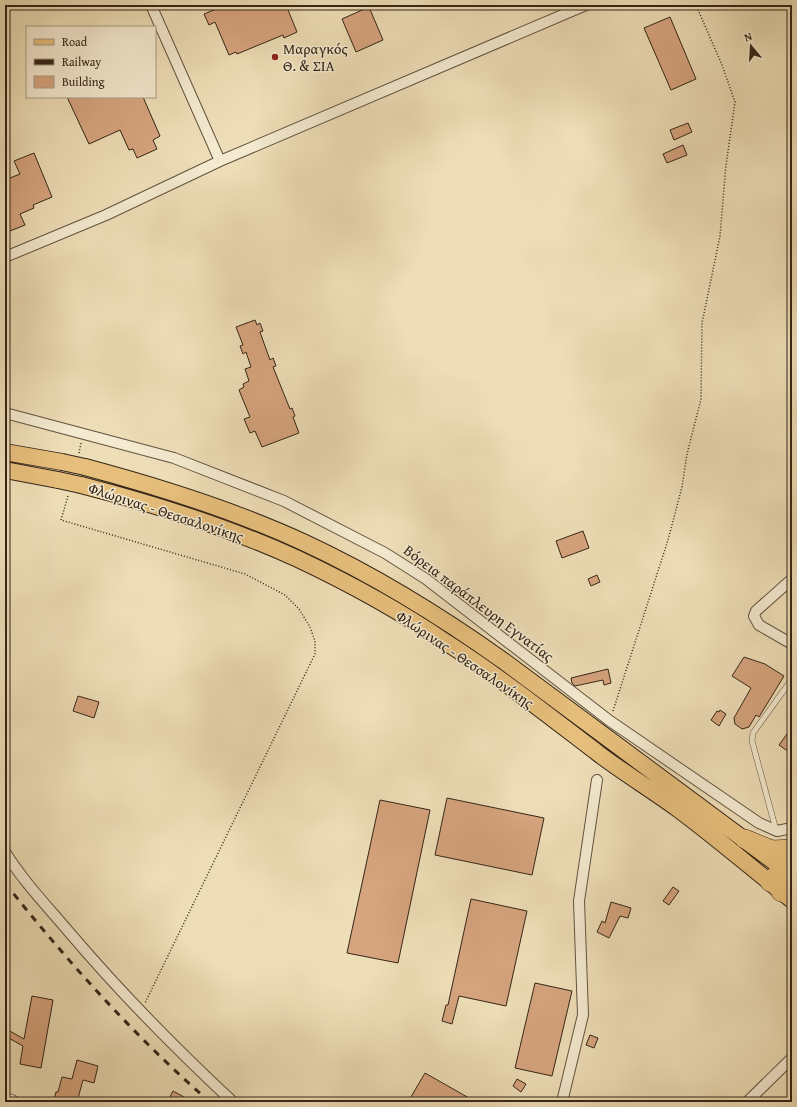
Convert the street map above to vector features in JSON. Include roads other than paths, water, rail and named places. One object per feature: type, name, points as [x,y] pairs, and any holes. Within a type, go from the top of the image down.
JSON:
[{"type":"highway","points":[[745,839],[772,850],[792,848]]},
{"type":"main road","name":"Φλώρινας - Θεσσαλονίκης","points":[[5,452],[85,467],[190,498],[251,520],[305,543],[357,569],[458,628],[745,839],[786,879]]},
{"type":"main road","name":"Φλώρινας - Θεσσαλονίκης","points":[[5,470],[81,485],[136,499],[191,516],[245,536],[304,562],[399,612],[447,642],[494,675],[602,756],[678,809],[786,879]]},
{"type":"main road","points":[[5,1101],[12,1102]]},
{"type":"street","points":[[151,5],[220,161]]},
{"type":"street","points":[[5,257],[106,215],[220,161],[586,5]]},
{"type":"street","name":"Βόρεια παράπλευρη Εγνατίας","points":[[5,413],[174,458],[284,501],[385,553],[426,579],[610,721],[759,823],[777,831]]},
{"type":"street","points":[[792,579],[756,611],[754,616],[759,625],[792,644]]},
{"type":"street","points":[[562,1102],[583,1014],[579,901],[597,780]]},
{"type":"street","points":[[777,831],[792,828]]},
{"type":"street","points":[[5,852],[18,872],[42,901],[140,1012],[233,1102]]},
{"type":"street","points":[[747,1102],[792,1058]]},
{"type":"lane","points":[[777,831],[752,741],[753,733],[792,679]]},
{"type":"railway","points":[[5,883],[77,969],[129,1025],[210,1102]]},
{"type":"place","name":"Μαραγκός Θ. & ΣΙΑ","points":[[275,57]]}]
